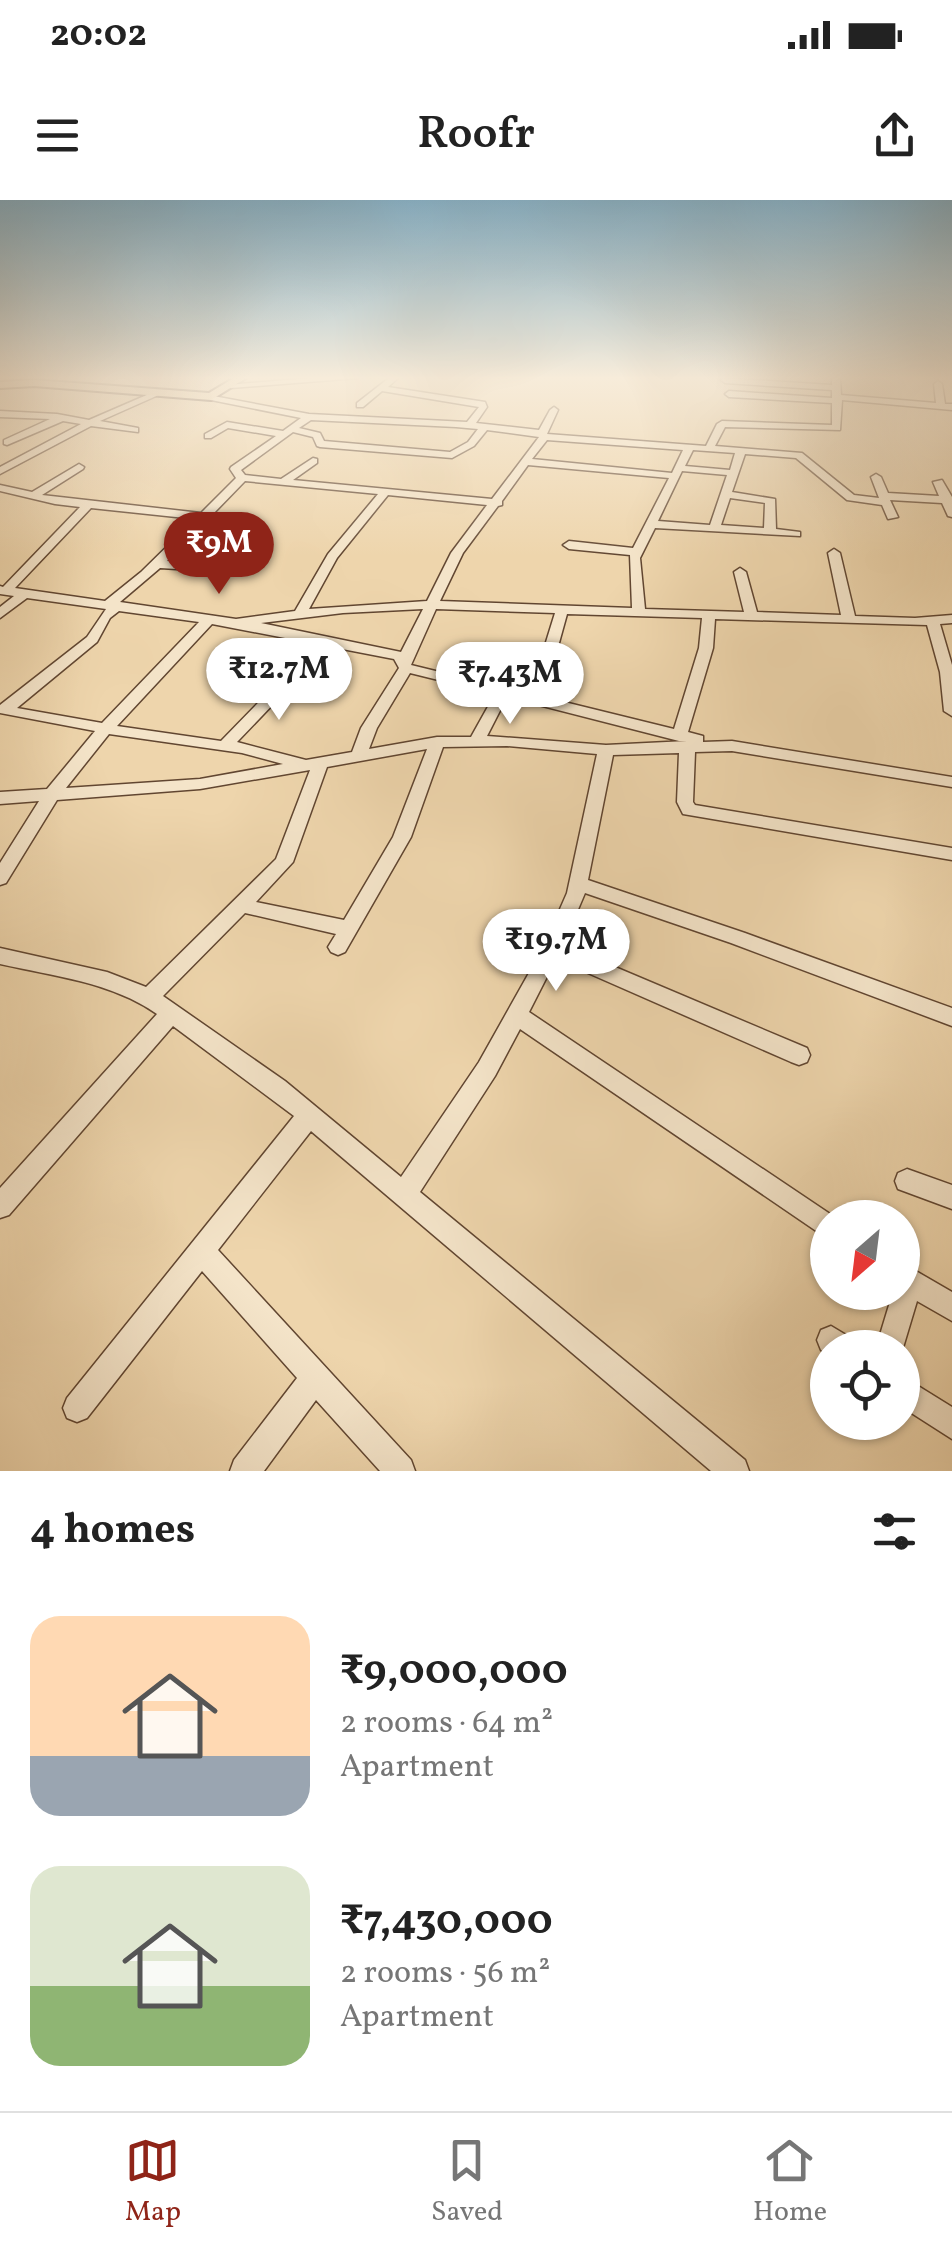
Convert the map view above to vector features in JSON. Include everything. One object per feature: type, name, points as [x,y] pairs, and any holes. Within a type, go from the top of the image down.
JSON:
[{"type":"street","points":[[7,442],[18,437]]},
{"type":"street","points":[[0,472],[63,437]]},
{"type":"street","points":[[280,437],[234,469],[242,478],[498,504]]},
{"type":"street","points":[[318,437],[320,444],[452,455],[476,437]]},
{"type":"street","points":[[359,754],[457,553],[498,504],[542,437]]},
{"type":"street","points":[[567,437],[800,455],[851,498],[949,500]]},
{"type":"street","points":[[709,449],[715,437]]},
{"type":"street","points":[[603,469],[617,442]]},
{"type":"street","points":[[639,612],[636,552],[688,448]]},
{"type":"street","points":[[714,528],[741,451]]},
{"type":"street","points":[[284,482],[313,461]]},
{"type":"street","points":[[527,462],[734,473]]},
{"type":"street","points":[[33,496],[79,467]]},
{"type":"street","points":[[876,477],[892,516]]},
{"type":"street","points":[[3,710],[92,639],[114,605],[208,516],[242,478]]},
{"type":"street","points":[[938,482],[952,514]]},
{"type":"street","points":[[0,488],[88,506],[208,516]]},
{"type":"street","points":[[299,615],[332,557],[384,494]]},
{"type":"street","points":[[727,494],[770,500],[770,532]]},
{"type":"street","points":[[4,590],[88,506]]},
{"type":"street","points":[[651,524],[796,534]]},
{"type":"street","points":[[569,545],[636,552]]},
{"type":"street","points":[[834,553],[849,620]]},
{"type":"street","points":[[159,564],[222,569]]},
{"type":"street","points":[[740,572],[752,615]]},
{"type":"street","points":[[4,590],[238,622],[399,656],[405,665],[683,741],[952,782]]},
{"type":"street","points":[[0,614],[26,592]]},
{"type":"street","points":[[238,622],[430,605],[849,620],[952,619]]},
{"type":"street","points":[[536,698],[562,610]]},
{"type":"street","points":[[709,615],[706,648],[683,741],[685,802],[694,812],[952,854]]},
{"type":"street","points":[[0,878],[52,794],[106,728],[210,618]]},
{"type":"street","points":[[932,620],[948,672],[952,711]]},
{"type":"street","points":[[226,745],[298,670]]},
{"type":"street","points":[[476,742],[504,690]]},
{"type":"street","points":[[3,710],[312,762]]},
{"type":"street","points":[[0,798],[200,784],[437,742],[606,750],[683,741]]},
{"type":"street","points":[[244,906],[343,938],[402,838],[437,742]]},
{"type":"street","points":[[404,1194],[487,1069],[552,949],[578,884],[606,750]]},
{"type":"street","points":[[148,997],[244,906],[284,862],[312,762]]},
{"type":"street","points":[[578,884],[952,1017]]},
{"type":"street","points":[[552,949],[799,1055]]},
{"type":"street","points":[[0,956],[107,980],[148,997],[171,1013],[309,1115],[731,1470]]},
{"type":"street","points":[[0,1206],[171,1013]]},
{"type":"street","points":[[516,1015],[810,1215]]},
{"type":"street","points":[[77,1408],[309,1115]]},
{"type":"street","points":[[906,1181],[952,1197]]},
{"type":"street","points":[[202,1252],[400,1471]]},
{"type":"street","points":[[920,1287],[952,1308]]},
{"type":"street","points":[[244,1471],[316,1378]]},
{"type":"street","points":[[920,1402],[952,1424]]}]
